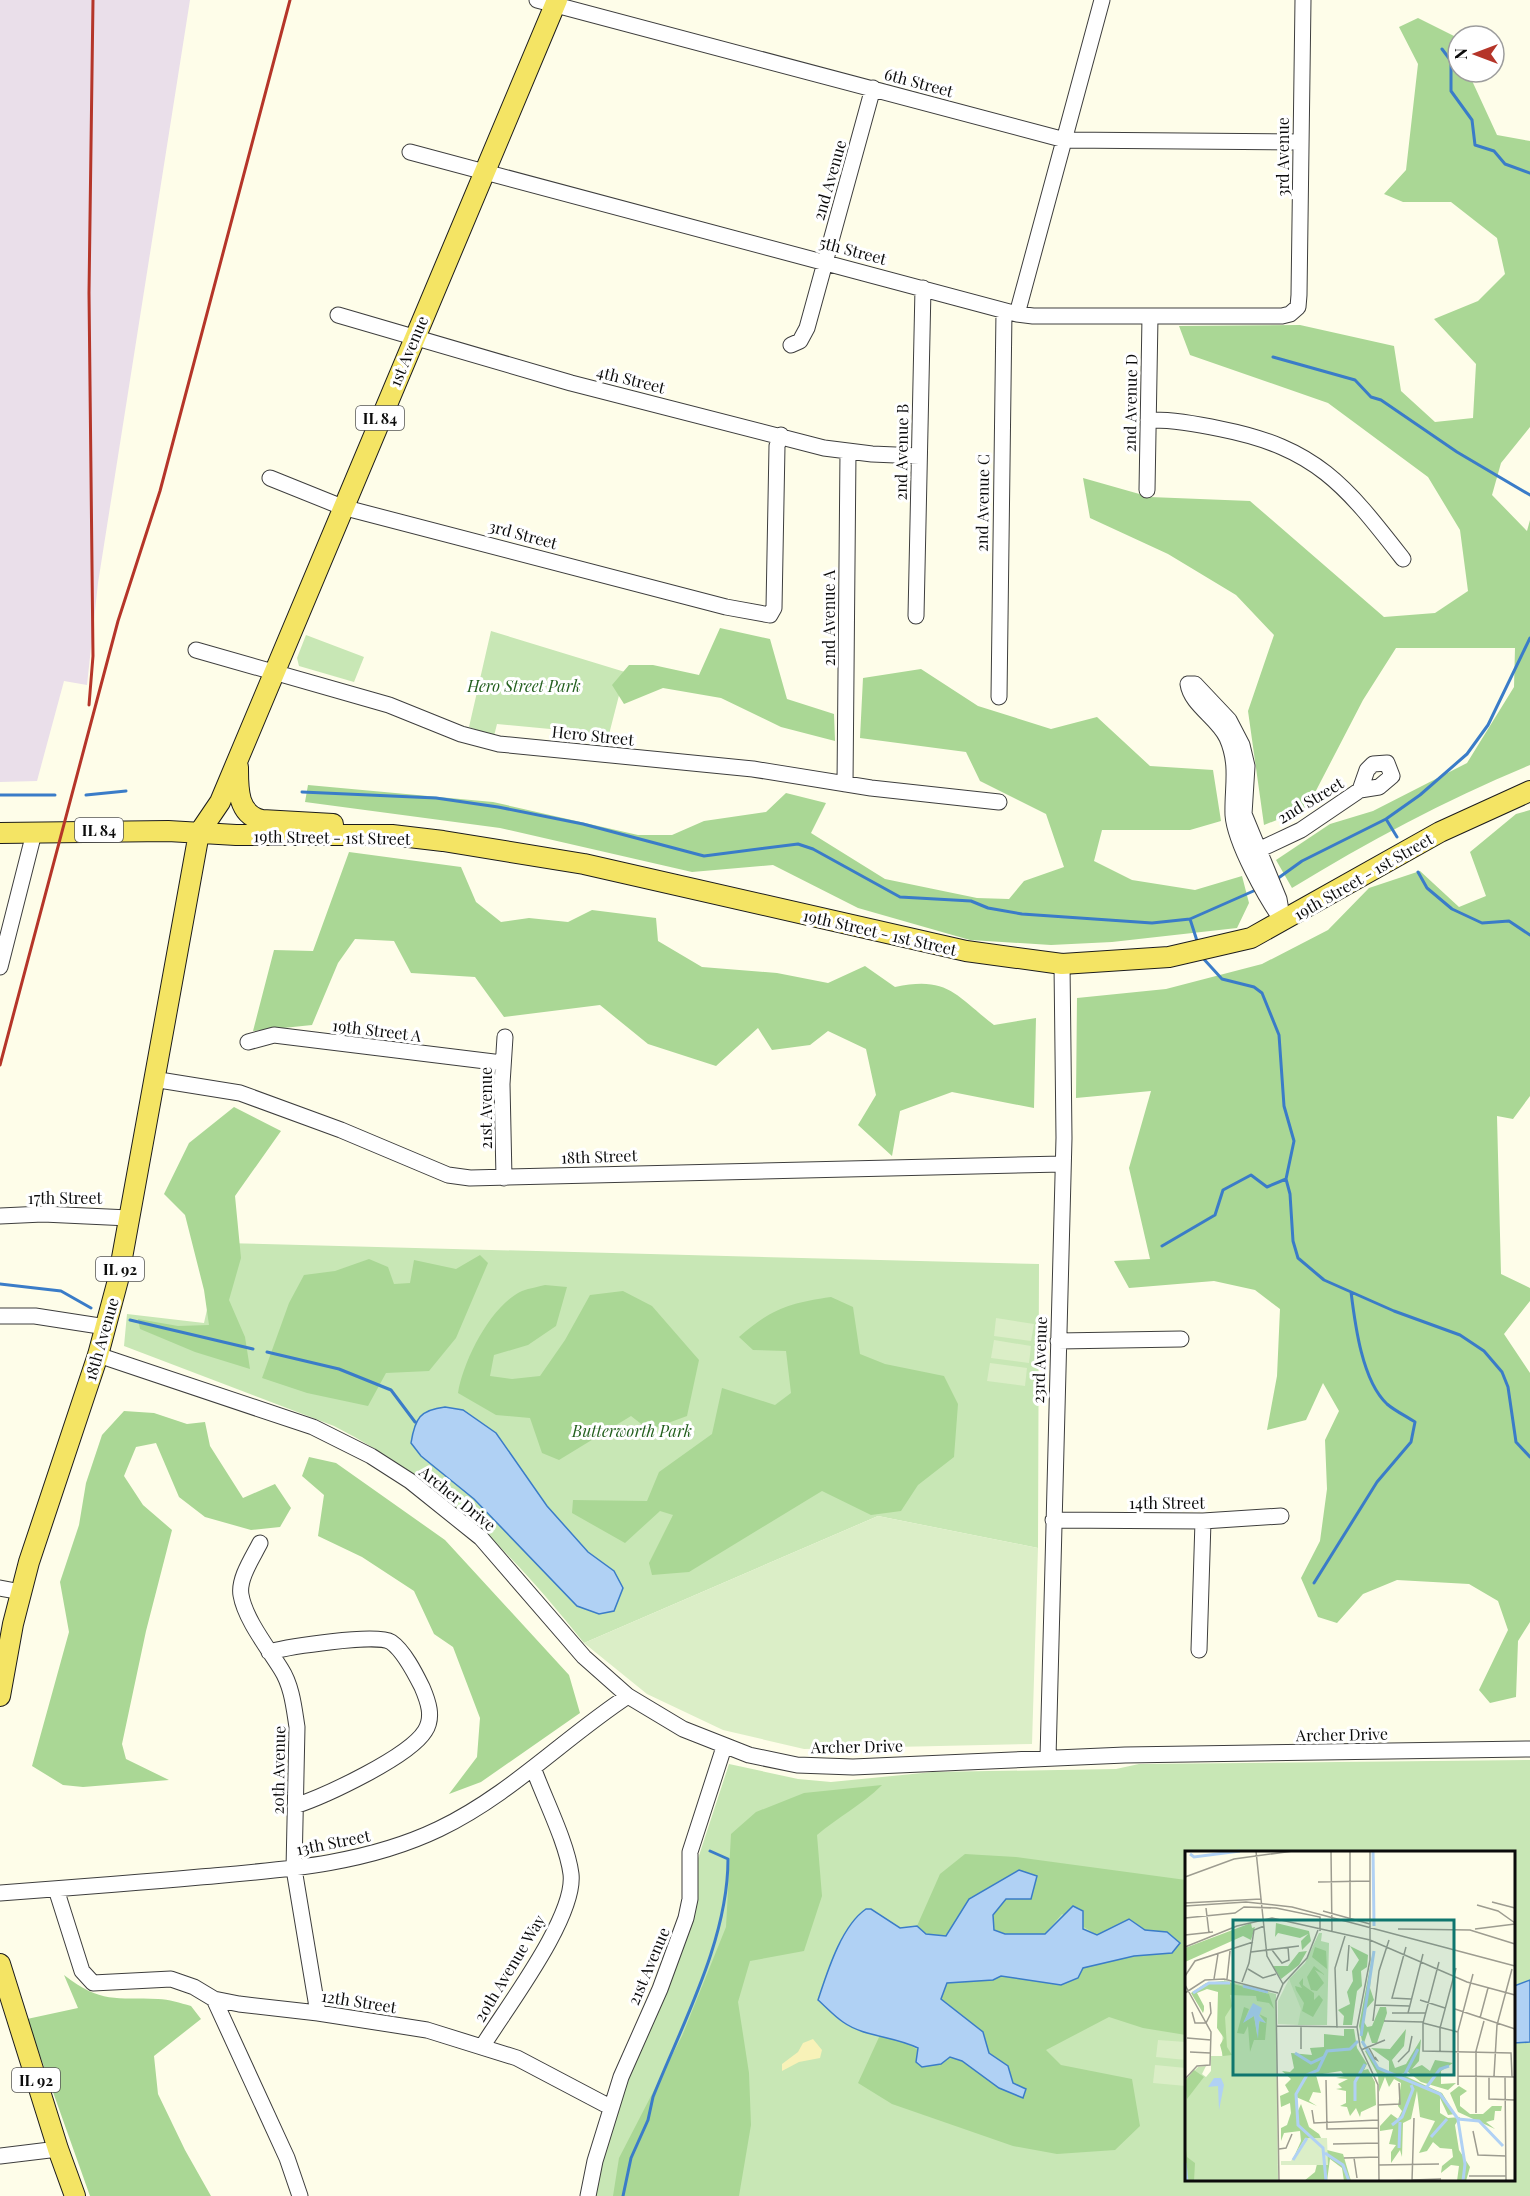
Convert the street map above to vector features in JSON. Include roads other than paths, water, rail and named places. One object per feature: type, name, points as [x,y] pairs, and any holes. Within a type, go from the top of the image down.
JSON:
[{"type":"main road","name":"1st Avenue","points":[[199,832],[220,802],[238,760],[484,172],[550,2]]},
{"type":"main road","points":[[238,760],[240,799],[246,811],[256,819],[324,823],[392,835]]},
{"type":"main road","name":"19th Street - 1st Street","points":[[199,832],[236,835],[392,835],[585,864],[966,951],[1062,964],[1169,957],[1251,938],[1440,832],[1530,791]]},
{"type":"main road","name":"IL 84","points":[[0,833],[107,830],[199,832]]},
{"type":"main road","name":"18th Avenue","points":[[0,1696],[21,1592],[98,1355],[118,1280],[199,832]]},
{"type":"main road","name":"IL 92","points":[[0,1964],[75,2196]]},
{"type":"street","name":"2nd Avenue C","points":[[999,697],[1010,313],[1065,140],[1102,0]]},
{"type":"street","name":"3rd Avenue","points":[[1294,312],[1298,307],[1299,295],[1303,0]]},
{"type":"street","name":"6th Street","points":[[550,2],[1065,140],[1300,142]]},
{"type":"street","name":"2nd Avenue","points":[[791,345],[800,341],[807,328],[873,88]]},
{"type":"street","name":"5th Street","points":[[410,153],[824,261],[1010,313],[1150,317],[1282,316],[1294,312]]},
{"type":"street","name":"2nd Avenue B","points":[[916,616],[923,288]]},
{"type":"street","name":"4th Street","points":[[338,315],[571,382],[848,452],[919,456]]},
{"type":"street","name":"2nd Avenue D","points":[[1146,490],[1150,317]]},
{"type":"street","points":[[1148,420],[1205,425],[1252,435],[1297,452],[1320,468],[1361,505],[1403,559]]},
{"type":"street","name":"3rd Street","points":[[270,478],[342,507],[726,607],[770,615],[774,608],[777,446],[781,435]]},
{"type":"street","name":"2nd Avenue A","points":[[845,784],[848,452]]},
{"type":"street","name":"Hero Street","points":[[196,650],[389,705],[461,734],[499,744],[753,769],[845,784],[999,802]]},
{"type":"street","points":[[1253,852],[1235,827],[1236,770],[1231,749],[1219,725],[1189,693],[1188,684],[1195,684],[1222,713],[1239,739],[1247,766],[1244,814],[1253,852],[1267,900],[1283,922]]},
{"type":"street","name":"2nd Street","points":[[1253,852],[1301,830],[1360,790]]},
{"type":"street","points":[[0,967],[34,833]]},
{"type":"street","name":"23rd Avenue","points":[[1048,1758],[1063,1164],[1062,964]]},
{"type":"street","name":"19th Street A","points":[[248,1042],[274,1035],[502,1063]]},
{"type":"street","name":"21st Avenue","points":[[504,1178],[502,1063],[505,1037]]},
{"type":"street","name":"18th Street","points":[[153,1079],[240,1093],[341,1130],[448,1175],[470,1178],[1063,1164]]},
{"type":"street","name":"17th Street","points":[[0,1216],[54,1214],[129,1218]]},
{"type":"street","points":[[0,1316],[35,1316],[106,1327]]},
{"type":"street","points":[[1058,1341],[1181,1340]]},
{"type":"street","name":"Archer Drive","points":[[98,1355],[313,1427],[371,1456],[410,1481],[481,1538],[585,1657],[628,1696],[665,1719],[724,1747],[769,1760],[824,1767],[1048,1758],[1530,1749]]},
{"type":"street","name":"14th Street","points":[[1053,1520],[1203,1521],[1281,1516]]},
{"type":"street","points":[[1199,1650],[1203,1521]]},
{"type":"street","name":"20th Avenue","points":[[260,1543],[244,1578],[241,1596],[269,1652],[282,1671],[294,1704],[297,1727],[294,1869],[318,2013]]},
{"type":"street","points":[[0,1587],[21,1592]]},
{"type":"street","points":[[269,1652],[378,1638],[390,1641],[417,1678],[429,1705],[430,1718],[424,1734],[389,1761],[324,1797],[296,1806]]},
{"type":"street","name":"13th Street","points":[[0,1893],[294,1869],[359,1857],[408,1842],[466,1814],[534,1770],[600,1715],[628,1696]]},
{"type":"street","name":"21st Avenue","points":[[588,2196],[610,2108],[680,1937],[690,1899],[690,1852],[724,1747]]},
{"type":"street","name":"20th Avenue Way","points":[[482,2047],[550,1940],[571,1891],[567,1859],[534,1770]]},
{"type":"street","name":"12th Street","points":[[56,1889],[82,1971],[93,1983],[171,1979],[194,1987],[214,1999],[427,2030],[518,2058],[610,2108]]},
{"type":"street","points":[[214,1999],[287,2158],[300,2196]]},
{"type":"street","points":[[0,2156],[58,2149]]},
{"type":"water","points":[[445,1407],[463,1410],[496,1433],[547,1506],[588,1552],[614,1571],[623,1588],[614,1611],[599,1614],[577,1606],[474,1499],[421,1456],[411,1443],[414,1427],[424,1413]]},
{"type":"water","points":[[1019,1870],[1037,1876],[1031,1899],[1006,1899],[993,1915],[994,1930],[1005,1934],[1045,1934],[1073,1906],[1083,1911],[1083,1929],[1097,1935],[1129,1919],[1145,1930],[1167,1932],[1180,1943],[1172,1953],[1134,1956],[1083,1968],[1078,1978],[1061,1985],[1001,1976],[993,1980],[947,1983],[941,1999],[983,2032],[989,2053],[1008,2066],[1013,2083],[1026,2089],[1023,2098],[999,2088],[962,2061],[950,2057],[941,2064],[922,2067],[916,2062],[918,2048],[851,2027],[818,2000],[842,1938],[857,1917],[866,1909],[871,1909],[900,1928],[917,1926],[926,1934],[946,1936],[969,1899]]},
{"type":"water","points":[[1530,1980],[1530,2042],[1515,2043],[1515,1986]]},
{"type":"waterway","points":[[1442,49],[1451,61],[1451,91],[1472,120],[1475,145],[1494,151],[1505,164],[1530,173]]},
{"type":"waterway","points":[[1273,357],[1355,380],[1371,397],[1381,400],[1457,452],[1530,495]]},
{"type":"waterway","points":[[1277,879],[1302,861],[1386,819],[1420,795],[1467,754],[1488,725],[1530,638]]},
{"type":"waterway","points":[[86,795],[126,791]]},
{"type":"waterway","points":[[302,792],[436,798],[498,807],[583,824],[704,856],[798,844],[813,849],[900,897],[971,901],[988,908],[1022,914],[1152,923],[1190,919],[1258,889]]},
{"type":"waterway","points":[[0,795],[55,795]]},
{"type":"waterway","points":[[1386,819],[1397,837]]},
{"type":"waterway","points":[[1418,872],[1427,888],[1452,909],[1482,923],[1509,921],[1530,935]]},
{"type":"waterway","points":[[1190,919],[1198,944]]},
{"type":"waterway","points":[[1201,956],[1222,979],[1254,987],[1262,993],[1279,1035],[1284,1106],[1294,1141],[1286,1179],[1290,1194],[1293,1241],[1298,1258],[1324,1280],[1394,1311],[1460,1335],[1484,1351],[1502,1372],[1508,1387],[1516,1442],[1530,1457]]},
{"type":"waterway","points":[[1162,1246],[1215,1215],[1223,1190],[1251,1175],[1267,1187],[1286,1179]]},
{"type":"waterway","points":[[0,1284],[61,1291],[91,1308]]},
{"type":"waterway","points":[[1314,1583],[1377,1482],[1411,1442],[1415,1422],[1387,1404],[1371,1381],[1361,1351],[1351,1292]]},
{"type":"waterway","points":[[130,1320],[253,1349]]},
{"type":"waterway","points":[[267,1352],[339,1369],[391,1390],[415,1422]]},
{"type":"waterway","points":[[623,2196],[631,2158],[648,2120],[653,2097],[702,1980],[720,1920],[726,1889],[728,1859],[710,1851]]},
{"type":"railway","points":[[89,705],[93,656],[89,293],[93,0]]},
{"type":"railway","points":[[0,1065],[118,621],[160,491],[290,0]]},
{"type":"park label","name":"Hero Street Park","points":[[524,685]]},
{"type":"park label","name":"Butterworth Park","points":[[632,1430]]}]
